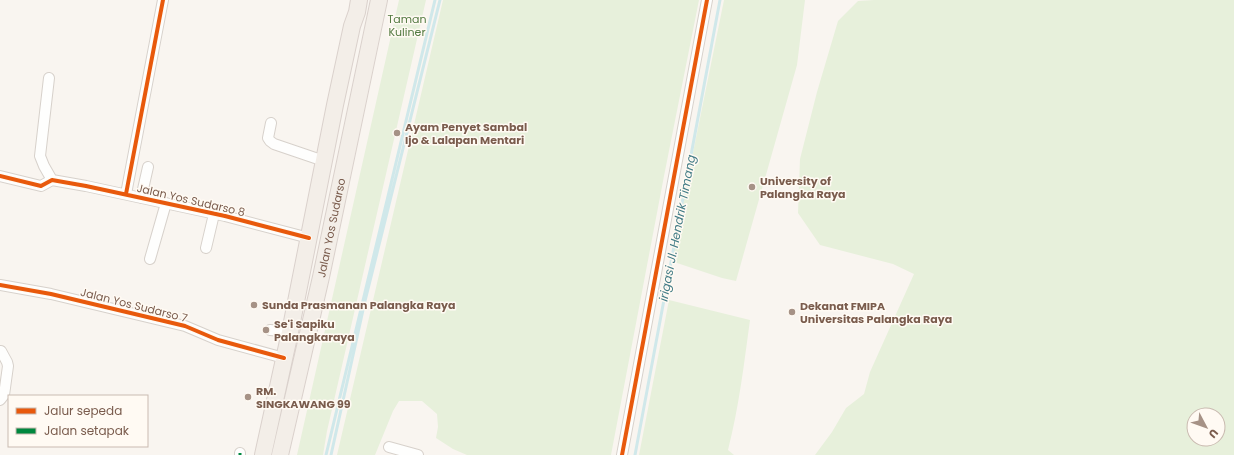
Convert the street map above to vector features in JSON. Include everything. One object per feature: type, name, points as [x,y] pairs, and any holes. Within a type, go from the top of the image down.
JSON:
[{"type":"main road","points":[[358,6],[377,8]]},
{"type":"main road","name":"Jalan Yos Sudarso","points":[[263,455],[290,332],[352,26],[358,6]]},
{"type":"main road","name":"Jalan Yos Sudarso","points":[[280,455],[319,285],[377,8]]},
{"type":"street","points":[[126,194],[163,0]]},
{"type":"street","points":[[622,455],[707,0]]},
{"type":"street","points":[[49,78],[40,156],[52,180]]},
{"type":"street","points":[[271,123],[268,138],[274,144],[324,161]]},
{"type":"street","points":[[141,198],[148,167]]},
{"type":"street","name":"Jalan Yos Sudarso 8","points":[[0,176],[41,186],[52,180],[126,194],[309,238]]},
{"type":"street","points":[[150,259],[166,203]]},
{"type":"street","points":[[206,248],[214,214]]},
{"type":"street","name":"Jalan Yos Sudarso 7","points":[[0,285],[51,294],[185,326],[218,340],[284,358]]},
{"type":"street","points":[[270,330],[290,332]]},
{"type":"street","points":[[0,400],[4,395],[8,366],[1,351]]},
{"type":"street","points":[[389,447],[418,455]]},
{"type":"green space","name":"Taman Kuliner","points":[[399,0],[426,0],[327,431],[323,455],[297,455]]},
{"type":"green space","points":[[443,0],[699,0],[611,455],[467,455],[453,449],[436,438],[438,427],[437,414],[422,401],[399,401],[393,411],[375,455],[337,455]]},
{"type":"green space","points":[[724,0],[805,0],[797,65],[736,281],[722,278],[671,261]]},
{"type":"green space","points":[[874,0],[1234,0],[1234,455],[815,455],[832,432],[846,408],[864,394],[870,372],[914,274],[893,264],[820,245],[798,213],[800,159],[817,92],[838,21],[858,1]]},
{"type":"green space","points":[[669,300],[750,320],[738,402],[728,450],[734,455],[639,455]]},
{"type":"waterway","points":[[326,455],[435,0]]},
{"type":"waterway","points":[[331,455],[365,301],[440,0]]},
{"type":"waterway","name":"irigasi Jl. Hendrik Timang","points":[[635,455],[720,0]]},
{"type":"cycle path","points":[[126,194],[163,0]]},
{"type":"cycle path","points":[[622,455],[707,0]]},
{"type":"cycle path","points":[[0,176],[41,186],[52,180],[86,186],[225,216],[309,238]]},
{"type":"cycle path","points":[[0,285],[51,294],[185,326],[218,340],[284,358]]},
{"type":"place","name":"Ayam Penyet Sambal Ijo & Lalapan Mentari","points":[[397,133]]},
{"type":"place","name":"University of Palangka Raya","points":[[752,187]]},
{"type":"place","name":"Sunda Prasmanan Palangka Raya","points":[[254,305]]},
{"type":"place","name":"Dekanat FMIPA Universitas Palangka Raya","points":[[792,312]]},
{"type":"place","name":"Se'i Sapiku Palangkaraya","points":[[266,330]]},
{"type":"place","name":"RM. SINGKAWANG 99","points":[[248,397]]}]
